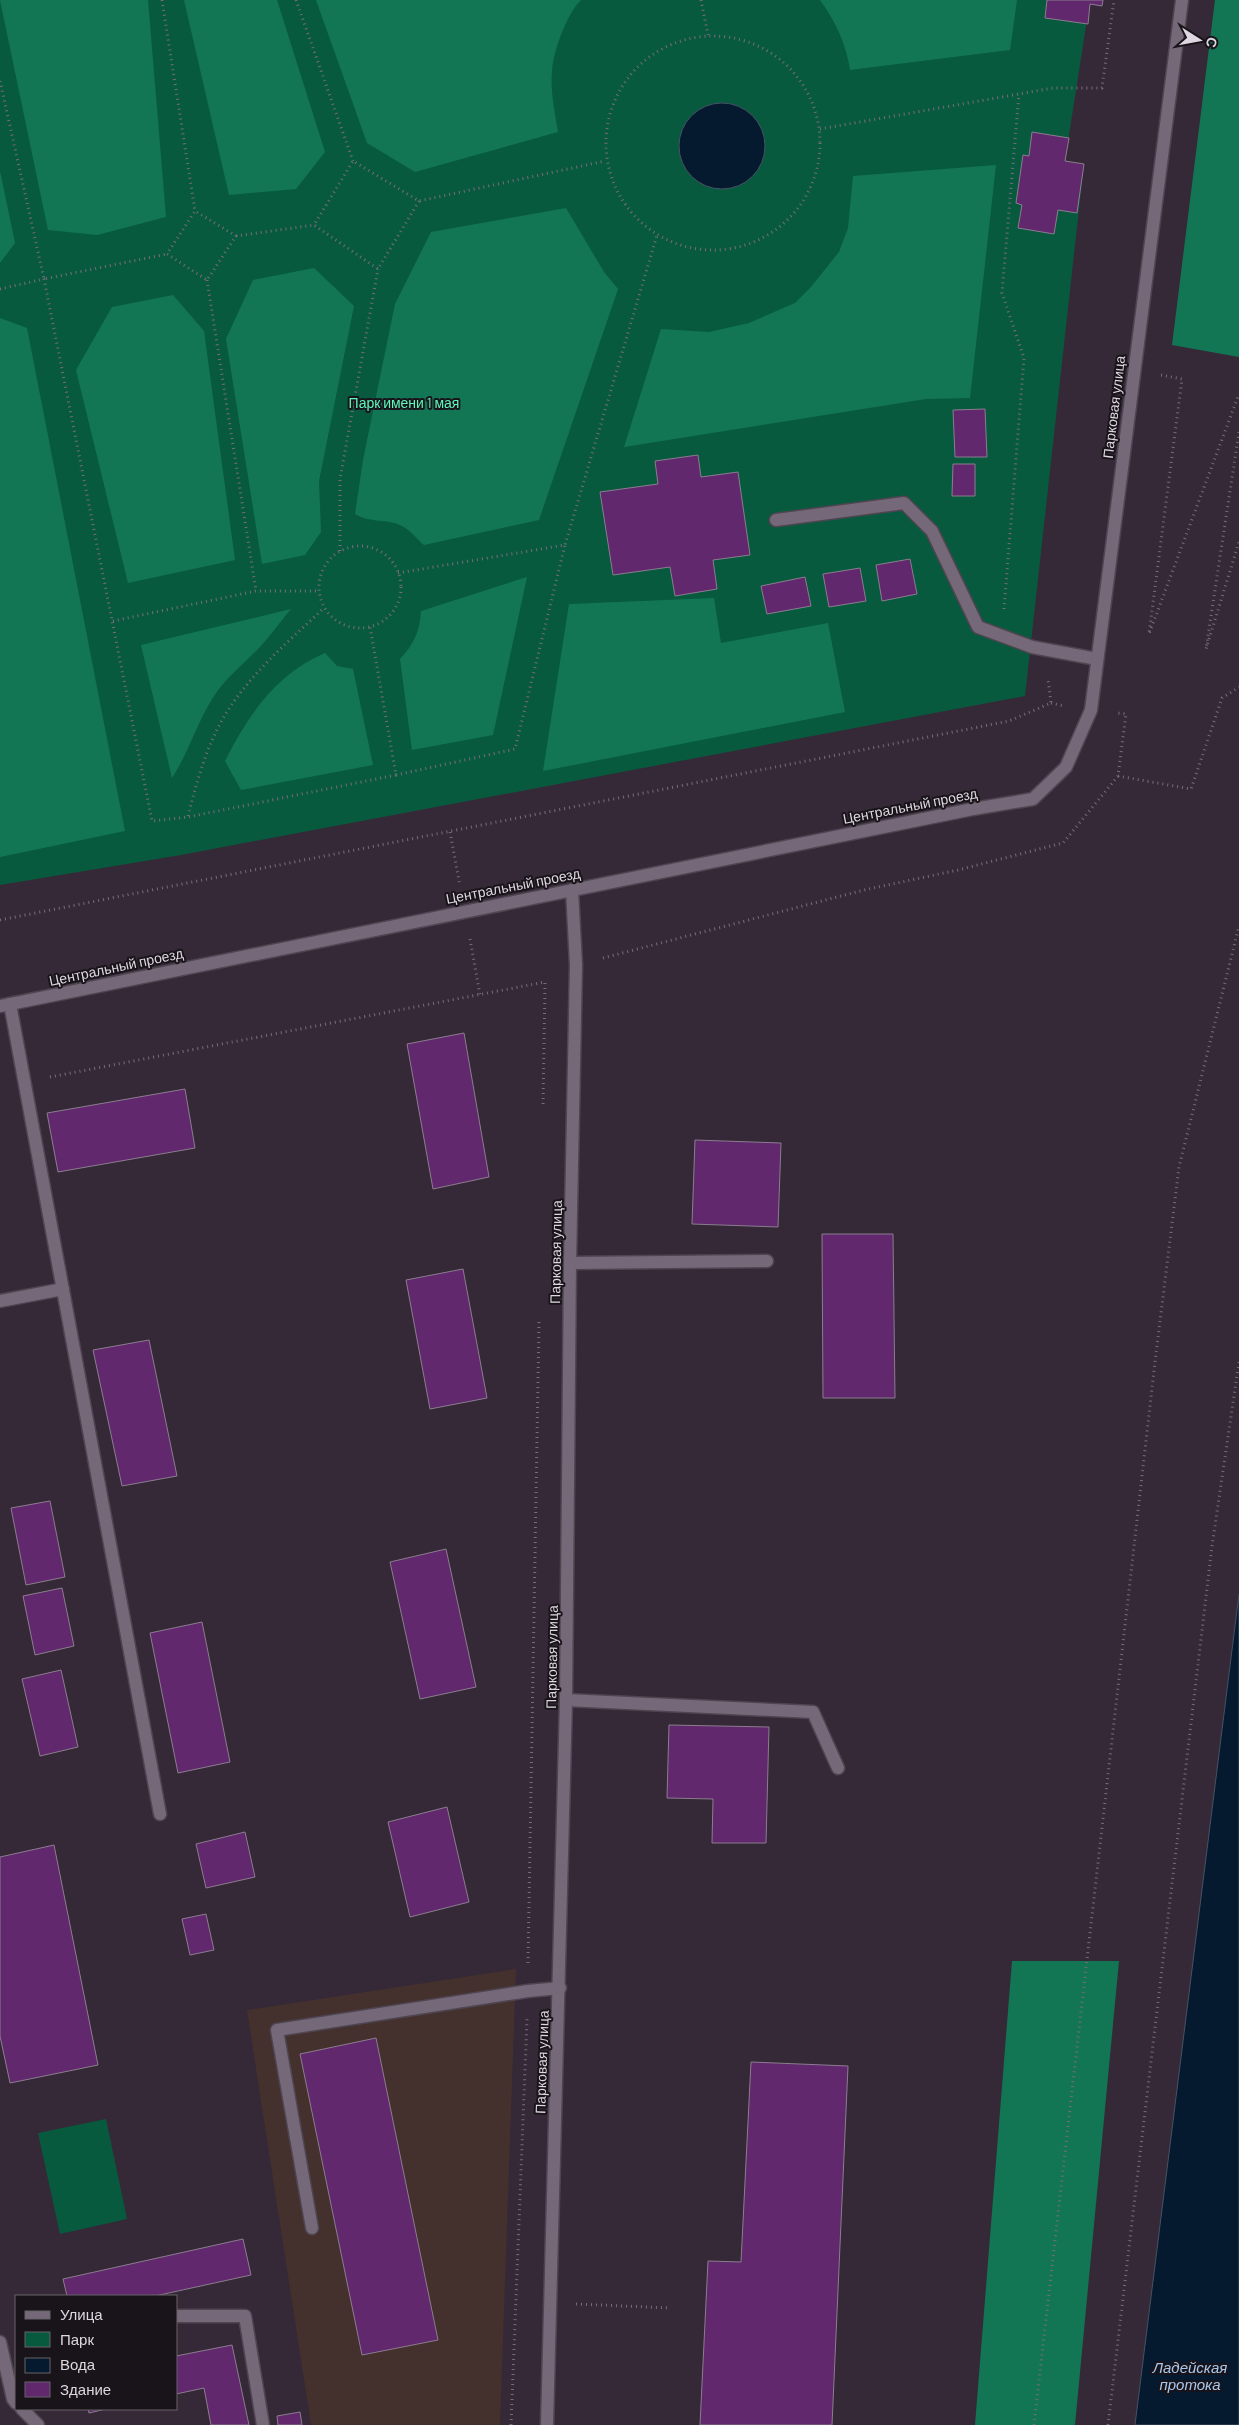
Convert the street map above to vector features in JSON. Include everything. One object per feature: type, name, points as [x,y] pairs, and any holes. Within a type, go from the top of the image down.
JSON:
[{"type":"street","name":"Парковая улица","points":[[1033,799],[1066,766],[1091,710],[1182,0]]},
{"type":"street","points":[[776,520],[904,503],[932,531],[978,627],[1046,650],[1097,659]]},
{"type":"street","name":"Центральный проезд","points":[[5,1005],[973,809],[1033,799]]},
{"type":"street","name":"Парковая улица","points":[[547,2425],[549,2302],[560,1988],[566,1700],[570,1263],[576,965],[572,890]]},
{"type":"street","points":[[5,1005],[24,1082],[160,1814]]},
{"type":"street","points":[[570,1263],[767,1261]]},
{"type":"street","points":[[0,1301],[63,1289]]},
{"type":"street","points":[[566,1700],[813,1712],[838,1768]]},
{"type":"street","points":[[312,2228],[277,2030],[528,1991],[560,1988]]},
{"type":"street","points":[[178,2316],[244,2316],[263,2425]]},
{"type":"street","points":[[0,2342],[15,2402]]},
{"type":"street","points":[[23,2410],[38,2425]]},
{"type":"path","points":[[162,0],[195,211],[167,254]]},
{"type":"path","points":[[296,0],[353,161],[419,201],[605,161]]},
{"type":"path","points":[[702,0],[708,35]]},
{"type":"path","points":[[820,128],[1053,88],[1102,88],[1114,0]]},
{"type":"path","points":[[708,35],[734,37],[760,46],[802,78],[820,128],[820,155],[814,180],[803,203],[785,223],[765,238],[740,248],[715,251],[689,249],[657,235],[639,223],[620,199],[605,161],[605,140],[611,108],[625,79],[648,56],[676,42],[708,35]]},
{"type":"path","points":[[0,81],[44,279],[152,821],[188,817],[515,749],[565,545],[657,235]]},
{"type":"path","points":[[1011,614],[1004,611],[1024,358],[1002,293],[1019,94]]},
{"type":"path","points":[[314,225],[353,161]]},
{"type":"path","points":[[340,551],[340,479],[378,269],[419,201]]},
{"type":"path","points":[[195,211],[236,236],[314,225],[378,269]]},
{"type":"path","points":[[236,236],[208,280],[256,591]]},
{"type":"path","points":[[0,289],[167,254],[208,280]]},
{"type":"path","points":[[1160,385],[1161,375],[1182,379],[1149,634],[1239,394]]},
{"type":"path","points":[[1239,432],[1206,649],[1239,542]]},
{"type":"path","points":[[398,573],[565,545]]},
{"type":"path","points":[[353,547],[368,547],[380,552],[391,561],[398,573],[400,586],[398,600],[393,612],[383,621],[370,627],[344,626],[324,608],[319,592],[319,580],[324,568],[340,551],[353,547]]},
{"type":"path","points":[[113,621],[256,591],[319,592]]},
{"type":"path","points":[[188,817],[199,775],[221,722],[247,685],[324,608]]},
{"type":"path","points":[[370,627],[396,775]]},
{"type":"path","points":[[0,920],[1009,721],[1050,703],[1046,650]]},
{"type":"path","points":[[24,1082],[545,982],[576,965],[864,890],[958,870],[1063,843],[1118,776],[1191,789],[1222,698],[1239,687]]},
{"type":"path","points":[[1034,2425],[1155,1362],[1179,1167],[1239,926]]},
{"type":"path","points":[[543,1112],[545,982]]},
{"type":"path","points":[[511,2425],[528,1991],[539,1321]]},
{"type":"path","points":[[1108,2425],[1212,1546],[1239,1362]]},
{"type":"path","points":[[549,2302],[670,2308]]},
{"type":"shaded area","points":[[516,1969],[500,2425],[311,2425],[247,2010]]},
{"type":"green space","name":"Парк имени 1 мая","points":[[0,0],[1090,0],[1065,161],[1084,164],[1025,696],[181,855],[0,885]]},
{"type":"green space","points":[[0,0],[148,0],[166,217],[97,235],[48,230]]},
{"type":"green space","points":[[184,0],[277,0],[325,152],[296,189],[229,195]]},
{"type":"green space","points":[[316,0],[581,0],[566,23],[553,63],[552,94],[558,132],[415,172],[367,143]]},
{"type":"green space","points":[[820,0],[1017,0],[1010,50],[850,70],[846,51],[839,34]]},
{"type":"green space","points":[[1215,0],[1239,0],[1239,357],[1172,345]]},
{"type":"green space","points":[[996,165],[970,398],[926,399],[624,447],[661,329],[709,332],[749,323],[795,303],[811,287],[839,252],[848,228],[853,176]]},
{"type":"green space","points":[[0,171],[15,243],[0,263]]},
{"type":"green space","points":[[566,208],[604,272],[618,289],[539,520],[424,545],[402,526],[391,522],[367,519],[355,514],[363,460],[395,304],[431,232]]},
{"type":"green space","points":[[314,268],[354,306],[319,481],[321,532],[305,555],[262,564],[226,339],[253,280]]},
{"type":"green space","points":[[173,295],[204,331],[235,560],[128,583],[76,370],[112,307]]},
{"type":"green space","points":[[0,318],[27,328],[125,831],[0,857]]},
{"type":"green space","points":[[527,577],[493,735],[412,750],[400,659],[415,637],[421,611]]},
{"type":"green space","points":[[714,598],[721,643],[828,623],[845,712],[543,771],[569,604]]},
{"type":"green space","points":[[291,609],[261,646],[218,690],[172,778],[141,645]]},
{"type":"green space","points":[[325,653],[337,666],[353,669],[373,765],[241,790],[225,761],[244,727],[278,684],[292,672]]},
{"type":"green space","points":[[1012,1961],[1119,1961],[1075,2425],[975,2425]]},
{"type":"green space","points":[[106,2119],[127,2219],[60,2234],[38,2133]]},
{"type":"water","points":[[714,103],[730,103],[739,106],[753,115],[762,129],[765,146],[762,163],[753,177],[739,186],[730,189],[714,189],[698,182],[686,170],[679,154],[679,138],[686,122],[698,110]]},
{"type":"water","name":"Ладейская протока","points":[[1239,1594],[1239,2425],[1135,2425]]},
{"type":"building","points":[[1047,0],[1103,0],[1102,6],[1090,4],[1088,24],[1045,18]]},
{"type":"building","points":[[1032,132],[1069,138],[1065,161],[1084,164],[1077,213],[1058,210],[1054,234],[1018,228],[1022,205],[1016,203],[1023,155],[1029,156]]},
{"type":"building","points":[[985,409],[987,457],[955,457],[953,410]]},
{"type":"building","points":[[698,455],[701,477],[738,472],[750,555],[713,560],[717,589],[675,596],[670,567],[613,575],[600,492],[658,484],[655,461]]},
{"type":"building","points":[[953,464],[975,464],[975,496],[952,496]]},
{"type":"building","points":[[910,559],[917,594],[882,601],[876,565]]},
{"type":"building","points":[[860,568],[866,601],[829,607],[823,574]]},
{"type":"building","points":[[805,577],[811,606],[767,614],[761,586]]},
{"type":"building","points":[[464,1033],[489,1177],[433,1189],[407,1044]]},
{"type":"building","points":[[185,1089],[195,1148],[58,1172],[47,1113]]},
{"type":"building","points":[[695,1140],[781,1143],[778,1227],[692,1224]]},
{"type":"building","points":[[822,1234],[893,1234],[895,1398],[823,1398]]},
{"type":"building","points":[[463,1269],[487,1398],[430,1409],[406,1280]]},
{"type":"building","points":[[149,1340],[177,1476],[122,1486],[93,1350]]},
{"type":"building","points":[[50,1501],[65,1577],[26,1585],[11,1508]]},
{"type":"building","points":[[446,1549],[476,1687],[420,1699],[390,1562]]},
{"type":"building","points":[[62,1588],[74,1646],[35,1655],[23,1596]]},
{"type":"building","points":[[202,1622],[230,1762],[178,1773],[150,1633]]},
{"type":"building","points":[[61,1670],[78,1747],[40,1756],[22,1679]]},
{"type":"building","points":[[669,1725],[769,1727],[766,1843],[712,1843],[713,1799],[667,1798]]},
{"type":"building","points":[[447,1807],[469,1902],[410,1917],[388,1822]]},
{"type":"building","points":[[245,1832],[255,1877],[206,1888],[196,1844]]},
{"type":"building","points":[[54,1845],[98,2065],[10,2083],[0,2036],[0,1857]]},
{"type":"building","points":[[206,1914],[214,1950],[190,1955],[182,1919]]},
{"type":"building","points":[[376,2038],[438,2340],[362,2355],[300,2054]]},
{"type":"building","points":[[751,2062],[848,2066],[832,2425],[700,2425],[708,2261],[741,2262]]},
{"type":"building","points":[[243,2239],[251,2275],[160,2295],[67,2295],[63,2279]]},
{"type":"building","points":[[232,2345],[249,2425],[211,2425],[204,2388],[178,2394],[178,2356]]},
{"type":"building","points":[[88,2410],[102,2410],[89,2413]]},
{"type":"building","points":[[300,2412],[302,2425],[278,2425],[277,2416]]}]
